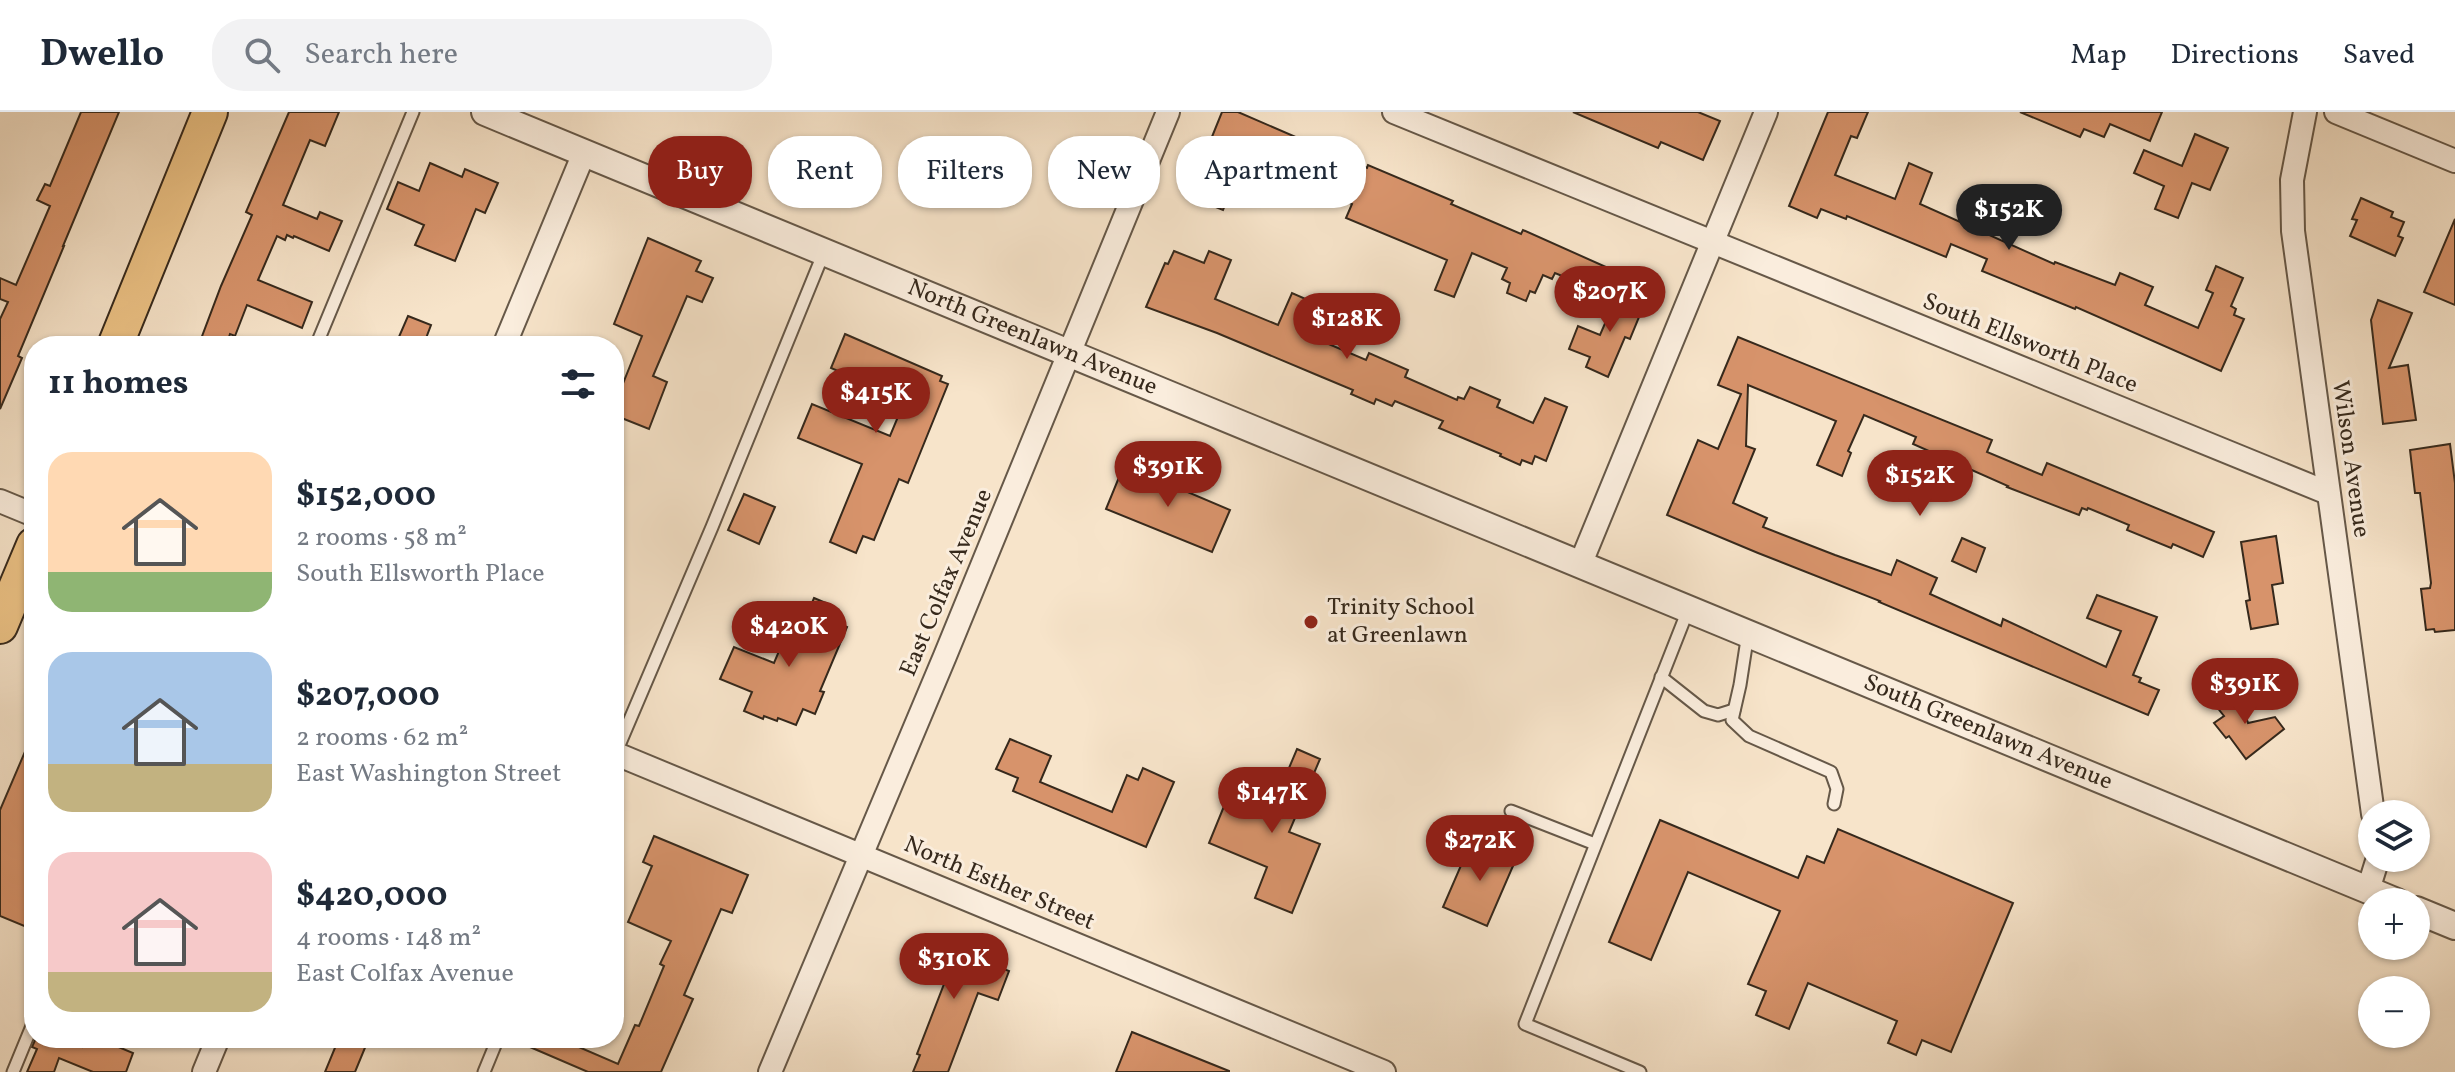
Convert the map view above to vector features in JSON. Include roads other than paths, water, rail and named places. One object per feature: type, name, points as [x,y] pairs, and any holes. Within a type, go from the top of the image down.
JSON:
[{"type":"main road","points":[[119,336],[210,112]]},
{"type":"main road","points":[[0,626],[24,569]]},
{"type":"street","name":"North Greenlawn Avenue","points":[[485,112],[1580,565]]},
{"type":"street","name":"East Colfax Avenue","points":[[770,1072],[1168,112]]},
{"type":"street","name":"South Ellsworth Place","points":[[1394,112],[2328,493]]},
{"type":"street","points":[[1580,565],[1766,112]]},
{"type":"street","name":"Wilson Avenue","points":[[2305,112],[2292,180],[2293,231],[2371,800]]},
{"type":"street","points":[[2336,112],[2455,161]]},
{"type":"street","points":[[508,336],[584,153]]},
{"type":"street","points":[[0,501],[24,511]]},
{"type":"street","name":"South Greenlawn Avenue","points":[[1580,565],[2363,888]]},
{"type":"street","name":"North Esther Street","points":[[624,759],[860,854],[1370,1069]]},
{"type":"street","points":[[2430,916],[2455,926]]},
{"type":"street","points":[[204,1072],[214,1048]]},
{"type":"lane","points":[[320,336],[413,112]]},
{"type":"lane","points":[[624,734],[825,251]]},
{"type":"lane","points":[[1640,1072],[1525,1024],[1688,609]]},
{"type":"lane","points":[[1748,633],[1732,720],[1749,736],[1831,772],[1837,789],[1834,804]]},
{"type":"lane","points":[[1661,677],[1704,711],[1718,715],[1734,710]]},
{"type":"lane","points":[[1511,811],[1595,844]]},
{"type":"lane","points":[[13,1072],[24,1045]]},
{"type":"lane","points":[[484,1072],[494,1048]]},
{"type":"place","name":"Trinity School at Greenlawn","points":[[1311,622]]}]
